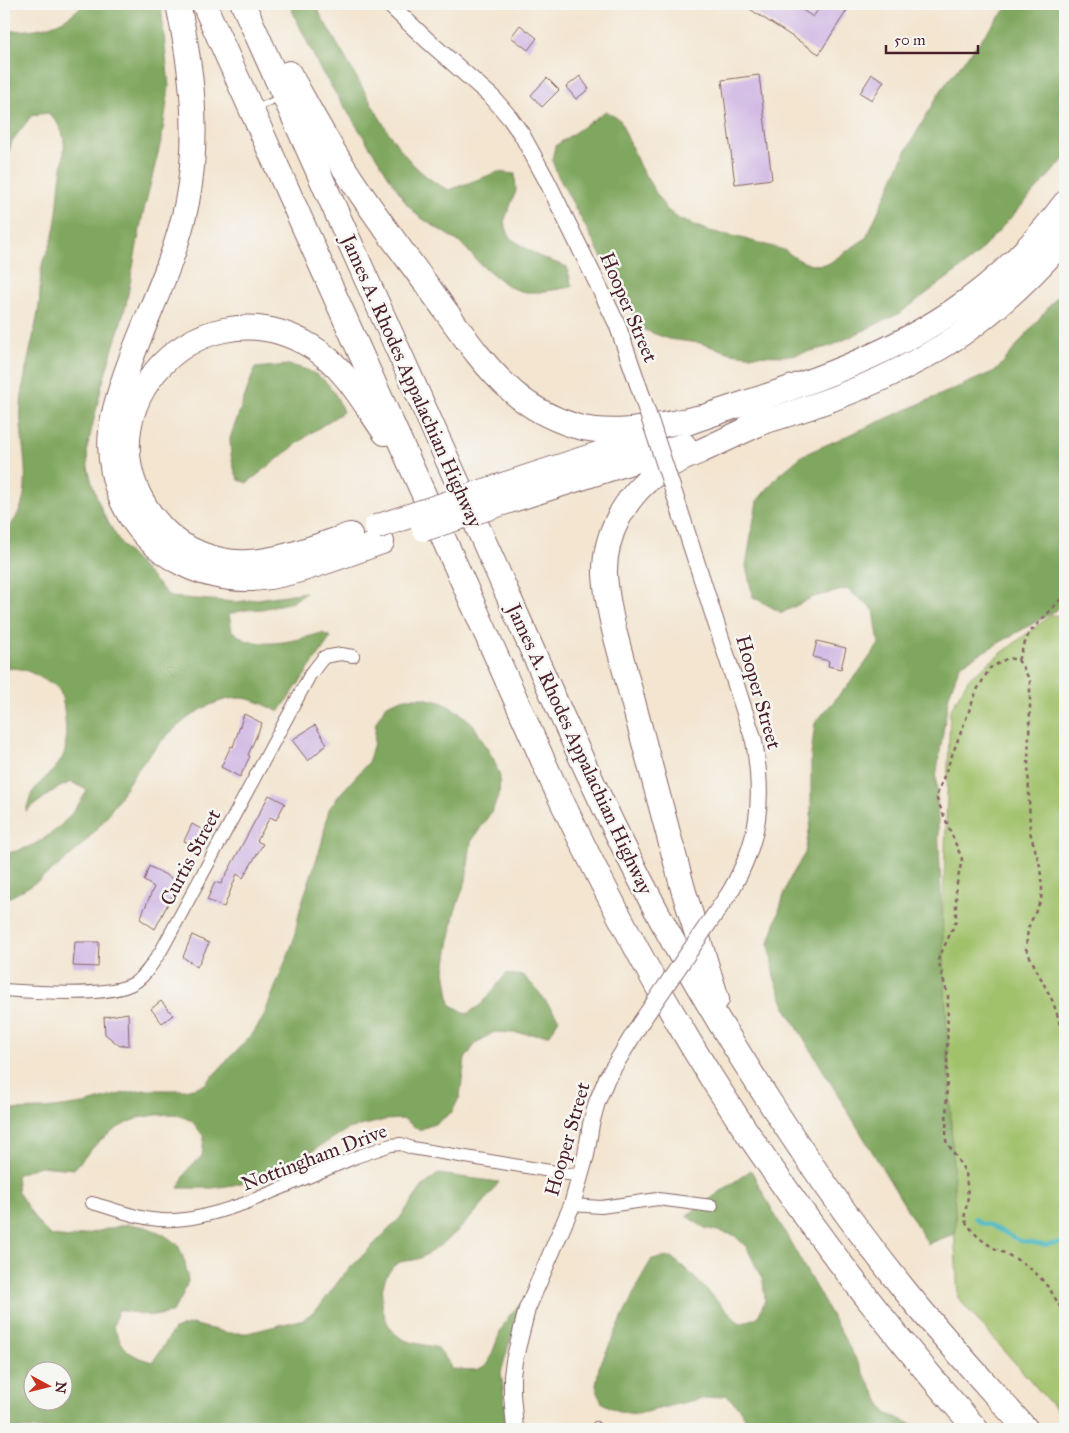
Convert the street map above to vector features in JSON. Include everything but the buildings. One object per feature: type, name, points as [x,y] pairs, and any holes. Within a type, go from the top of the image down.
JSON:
[{"type":"highway","points":[[178,4],[191,69],[193,98],[191,176],[185,210],[170,260],[123,382],[114,411],[110,438],[111,465],[116,487],[131,517],[139,530],[156,548],[198,572],[223,578],[247,579],[295,571],[379,535],[509,492],[702,417],[783,391],[893,347],[968,302],[999,277],[1031,244],[1065,203]]},
{"type":"highway","name":"James A. Rhodes Appalachian Highway","points":[[204,4],[554,785],[582,846],[637,950],[716,1085],[792,1198],[863,1294],[922,1368],[976,1429]]},
{"type":"highway","name":"James A. Rhodes Appalachian Highway","points":[[243,4],[574,744],[664,927],[732,1042],[810,1162],[898,1282],[951,1346],[1026,1429]]},
{"type":"highway","points":[[251,4],[324,136],[364,199],[478,356],[513,392],[556,419],[576,426],[599,430],[617,432],[635,430],[702,417]]},
{"type":"highway","points":[[509,492],[672,449],[763,422],[856,388],[900,369],[943,346],[981,320],[1012,294],[1047,260],[1065,239]]},
{"type":"highway","points":[[379,535],[270,559],[247,562],[226,561],[204,556],[186,548],[169,535],[154,519],[142,502],[134,484],[129,463],[128,439],[131,415],[141,392],[156,370],[174,352],[190,342],[212,333],[232,329],[255,328],[275,331],[294,337],[331,361],[416,477]]},
{"type":"highway","points":[[732,1042],[694,928],[670,846],[614,630],[607,599],[605,572],[612,530],[623,508],[639,488],[657,473],[675,462],[763,422]]},
{"type":"street","name":"Hooper Street","points":[[389,4],[493,98],[510,118],[546,181],[602,293],[629,355],[754,741],[759,767],[760,794],[757,821],[753,840],[742,872],[641,1022],[607,1078],[597,1102],[586,1155],[572,1205],[533,1292],[520,1335],[512,1376],[515,1429]]},
{"type":"street","name":"Curtis Street","points":[[4,990],[53,993],[110,991],[133,984],[139,980],[161,951],[310,675],[324,657],[341,654],[353,656]]},
{"type":"street","name":"Nottingham Drive","points":[[92,1203],[152,1219],[184,1219],[246,1203],[356,1157],[391,1145],[401,1144],[580,1176]]},
{"type":"street","points":[[572,1205],[600,1207],[658,1199],[712,1206]]},
{"type":"lane","points":[[252,110],[284,96]]},
{"type":"path","points":[[1018,660],[1029,633],[1065,595]]},
{"type":"path","points":[[1065,1056],[1059,1020],[1053,1002],[1026,950],[1028,928],[1040,900],[1042,889],[1040,866],[1030,832],[1028,745],[1030,681],[1018,660],[1008,658],[990,668],[977,690],[936,797],[962,859],[956,888],[956,921],[938,960],[948,996],[946,1141],[966,1173],[968,1197],[964,1219],[971,1230],[987,1245],[1022,1262],[1038,1274],[1052,1292],[1065,1316]]},
{"type":"green space","points":[[83,4],[161,4],[169,87],[162,137],[142,218],[126,305],[102,385],[87,449],[88,467],[98,501],[123,547],[170,597],[237,602],[306,592],[293,602],[229,614],[232,631],[249,641],[258,643],[286,642],[322,633],[331,637],[279,712],[253,700],[236,698],[220,701],[205,708],[176,728],[140,766],[99,826],[64,862],[41,879],[4,900],[4,853],[30,846],[53,832],[72,812],[87,790],[71,782],[56,789],[26,811],[32,793],[53,770],[64,754],[66,732],[63,702],[59,690],[49,682],[24,670],[14,668],[4,670],[4,533],[15,519],[22,504],[25,488],[21,423],[22,393],[39,306],[42,266],[55,228],[64,147],[61,129],[48,113],[32,115],[12,141],[4,167],[4,31],[37,29],[57,23],[75,12]]},
{"type":"green space","points":[[289,4],[314,4],[388,131],[408,159],[420,171],[449,190],[498,172],[515,174],[516,191],[504,222],[510,238],[538,256],[567,267],[572,287],[540,292],[524,292],[509,287],[480,264],[462,244],[418,216],[406,203],[320,69]]},
{"type":"green space","points":[[1011,4],[1065,4],[1065,158],[973,259],[900,313],[831,346],[799,354],[782,356],[731,353],[700,343],[668,339],[640,328],[557,174],[552,160],[555,146],[606,111],[620,120],[640,167],[666,209],[679,219],[709,231],[784,250],[797,259],[811,265],[828,264],[866,238],[906,151],[938,95]]},
{"type":"green space","points":[[1065,287],[1065,593],[1057,610],[960,665],[949,695],[936,777],[956,1233],[928,1244],[786,1009],[774,977],[769,943],[788,882],[805,853],[811,820],[811,755],[815,723],[859,672],[879,644],[874,610],[847,589],[813,597],[782,613],[753,597],[746,566],[757,501],[778,476],[803,455],[997,370]]},
{"type":"green space","points":[[288,365],[308,370],[323,379],[334,393],[343,412],[311,433],[247,483],[239,480],[231,455],[230,438],[255,368]]},
{"type":"green space","points":[[1051,615],[1065,616],[1065,1420],[958,1298],[940,991],[950,710],[969,678]]},
{"type":"green space","points":[[405,698],[423,698],[441,702],[459,712],[473,724],[494,760],[500,777],[499,795],[492,811],[471,842],[466,880],[454,914],[445,970],[450,1004],[467,1014],[482,1004],[506,974],[524,976],[559,1019],[550,1035],[494,1032],[476,1043],[465,1059],[460,1096],[452,1112],[437,1123],[419,1130],[404,1119],[385,1120],[348,1129],[286,1167],[252,1180],[213,1188],[178,1188],[188,1169],[202,1156],[204,1137],[192,1121],[175,1114],[138,1118],[119,1127],[99,1141],[74,1169],[39,1166],[16,1175],[18,1192],[38,1223],[51,1236],[70,1238],[128,1224],[146,1227],[163,1234],[178,1245],[185,1262],[188,1281],[181,1299],[171,1313],[153,1316],[118,1310],[113,1327],[124,1346],[132,1354],[153,1362],[174,1329],[192,1324],[228,1333],[248,1333],[304,1319],[319,1307],[344,1274],[400,1218],[422,1187],[438,1174],[499,1182],[465,1224],[445,1242],[418,1259],[401,1262],[393,1267],[385,1280],[382,1298],[385,1317],[394,1332],[401,1338],[413,1343],[438,1348],[451,1369],[477,1370],[488,1364],[501,1330],[509,1316],[521,1303],[501,1372],[508,1429],[4,1429],[4,1110],[46,1109],[84,1104],[124,1093],[145,1090],[185,1090],[204,1085],[253,1033],[263,1018],[293,942],[301,905],[321,846],[329,809],[368,763],[374,743],[376,722],[386,705]]},
{"type":"green space","points":[[751,1170],[886,1413],[923,1429],[751,1429],[739,1408],[726,1395],[690,1401],[638,1414],[620,1412],[602,1403],[596,1386],[599,1367],[652,1259],[671,1257],[686,1269],[740,1324],[758,1317],[765,1300],[763,1281],[747,1248],[734,1235],[705,1228],[686,1216]]},
{"type":"waterway","points":[[975,1218],[980,1223],[990,1225],[1020,1241],[1045,1245],[1065,1242]]}]
